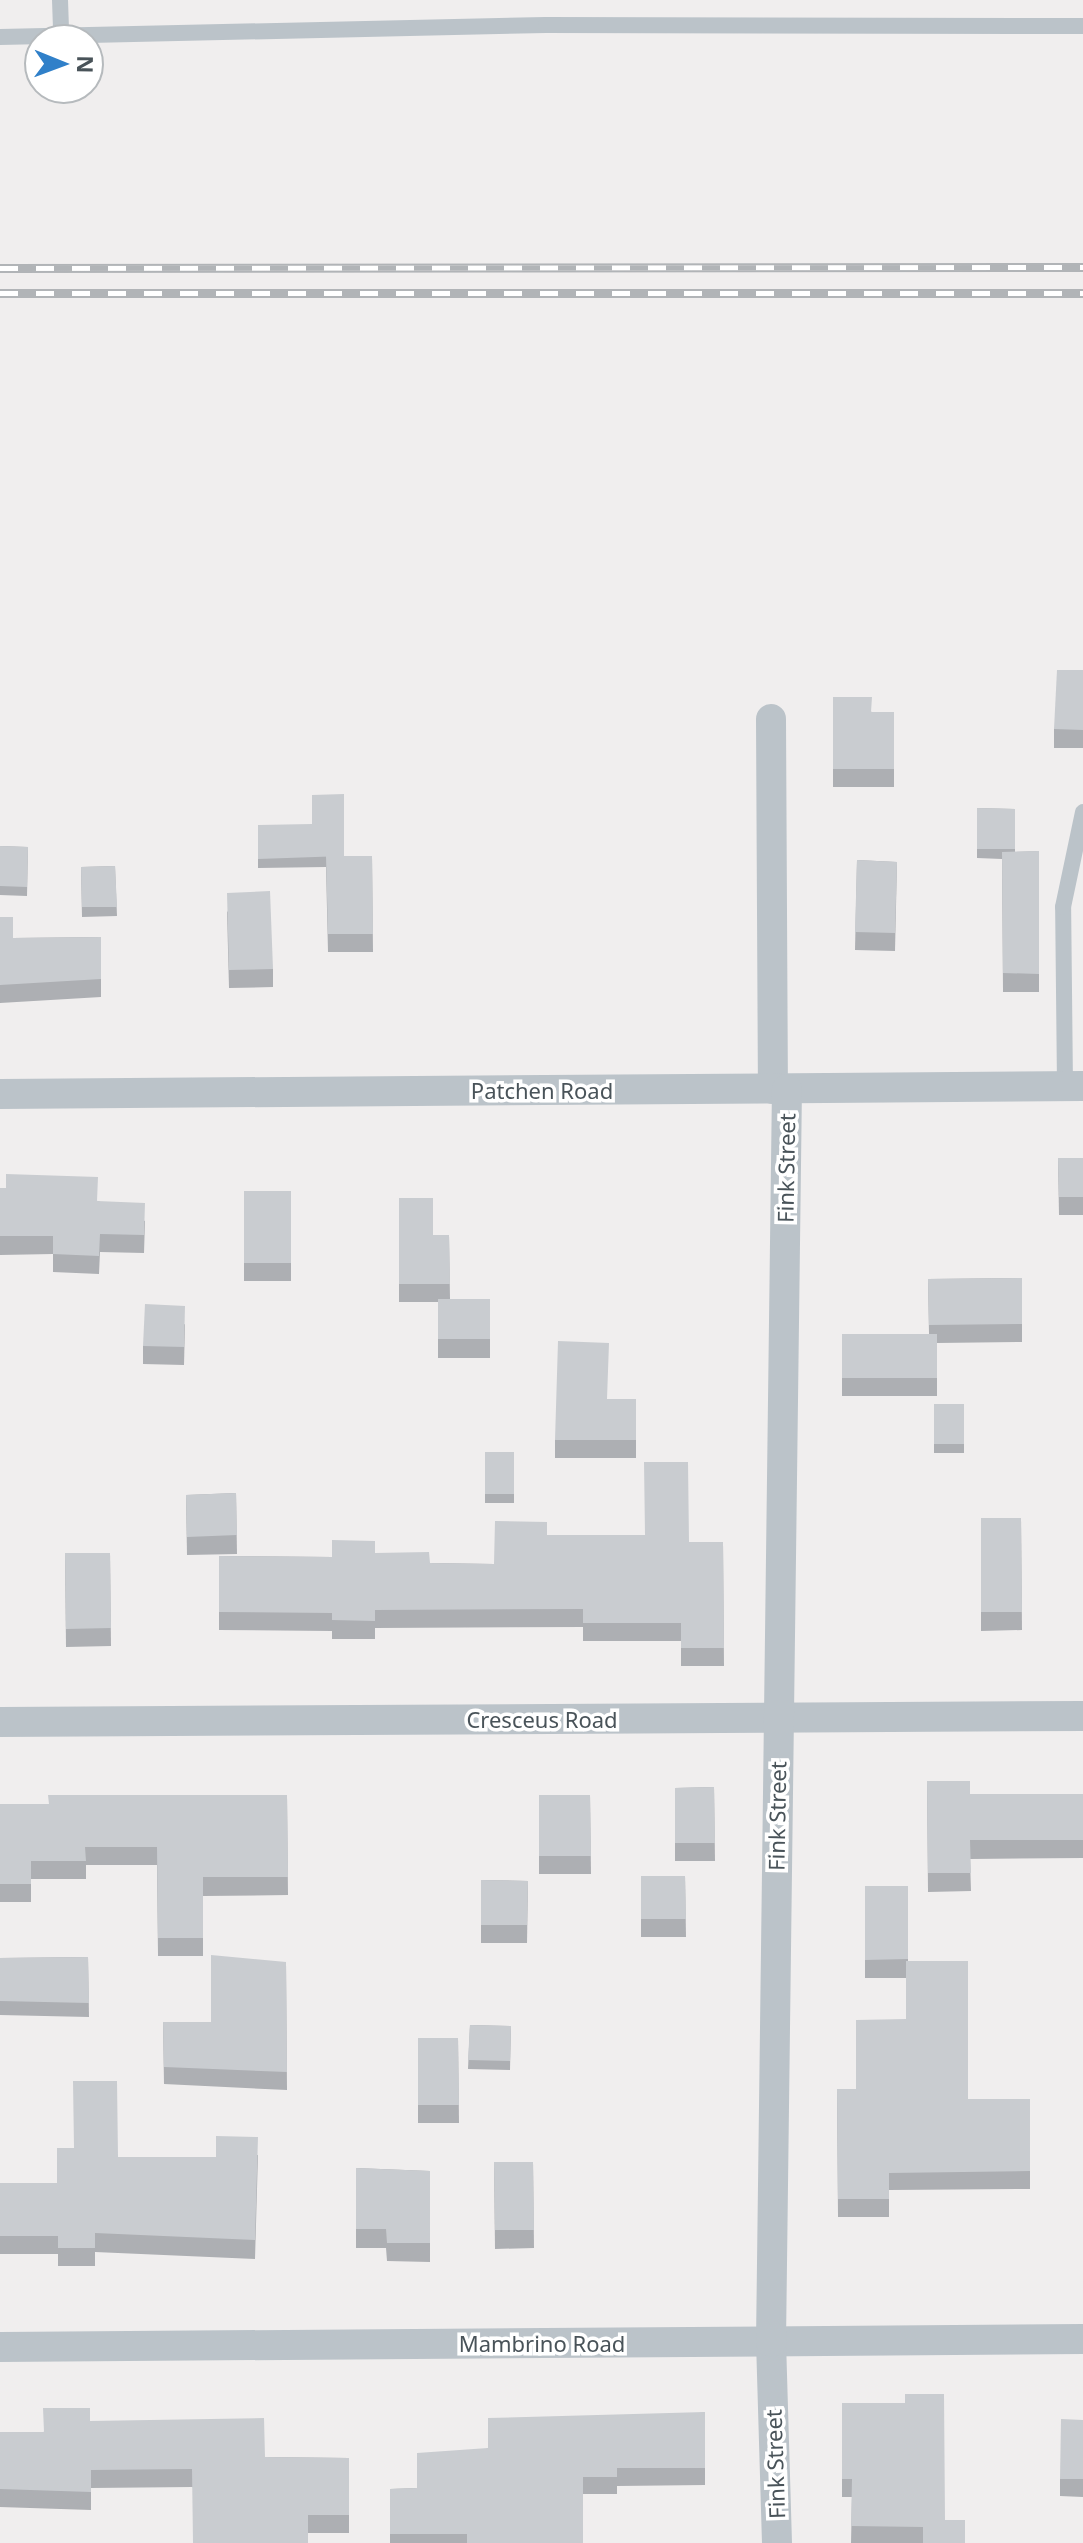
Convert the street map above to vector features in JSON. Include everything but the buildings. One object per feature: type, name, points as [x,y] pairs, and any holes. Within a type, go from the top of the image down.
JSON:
[{"type":"street","name":"Fink Street","points":[[771,719],[780,1089],[778,1718],[771,2342],[777,2543]]},
{"type":"street","name":"Patchen Road","points":[[0,1094],[1074,1086]]},
{"type":"street","name":"Cresceus Road","points":[[0,1722],[1083,1716]]},
{"type":"street","name":"Mambrino Road","points":[[0,2347],[1083,2339]]},
{"type":"lane","points":[[60,0],[61,24]]},
{"type":"lane","points":[[104,35],[546,25],[1083,26]]},
{"type":"lane","points":[[0,37],[24,37]]},
{"type":"lane","points":[[1074,1086],[1063,907],[1083,812]]},
{"type":"railway","points":[[0,268],[1083,267]]},
{"type":"railway","points":[[0,293],[1083,293]]}]
